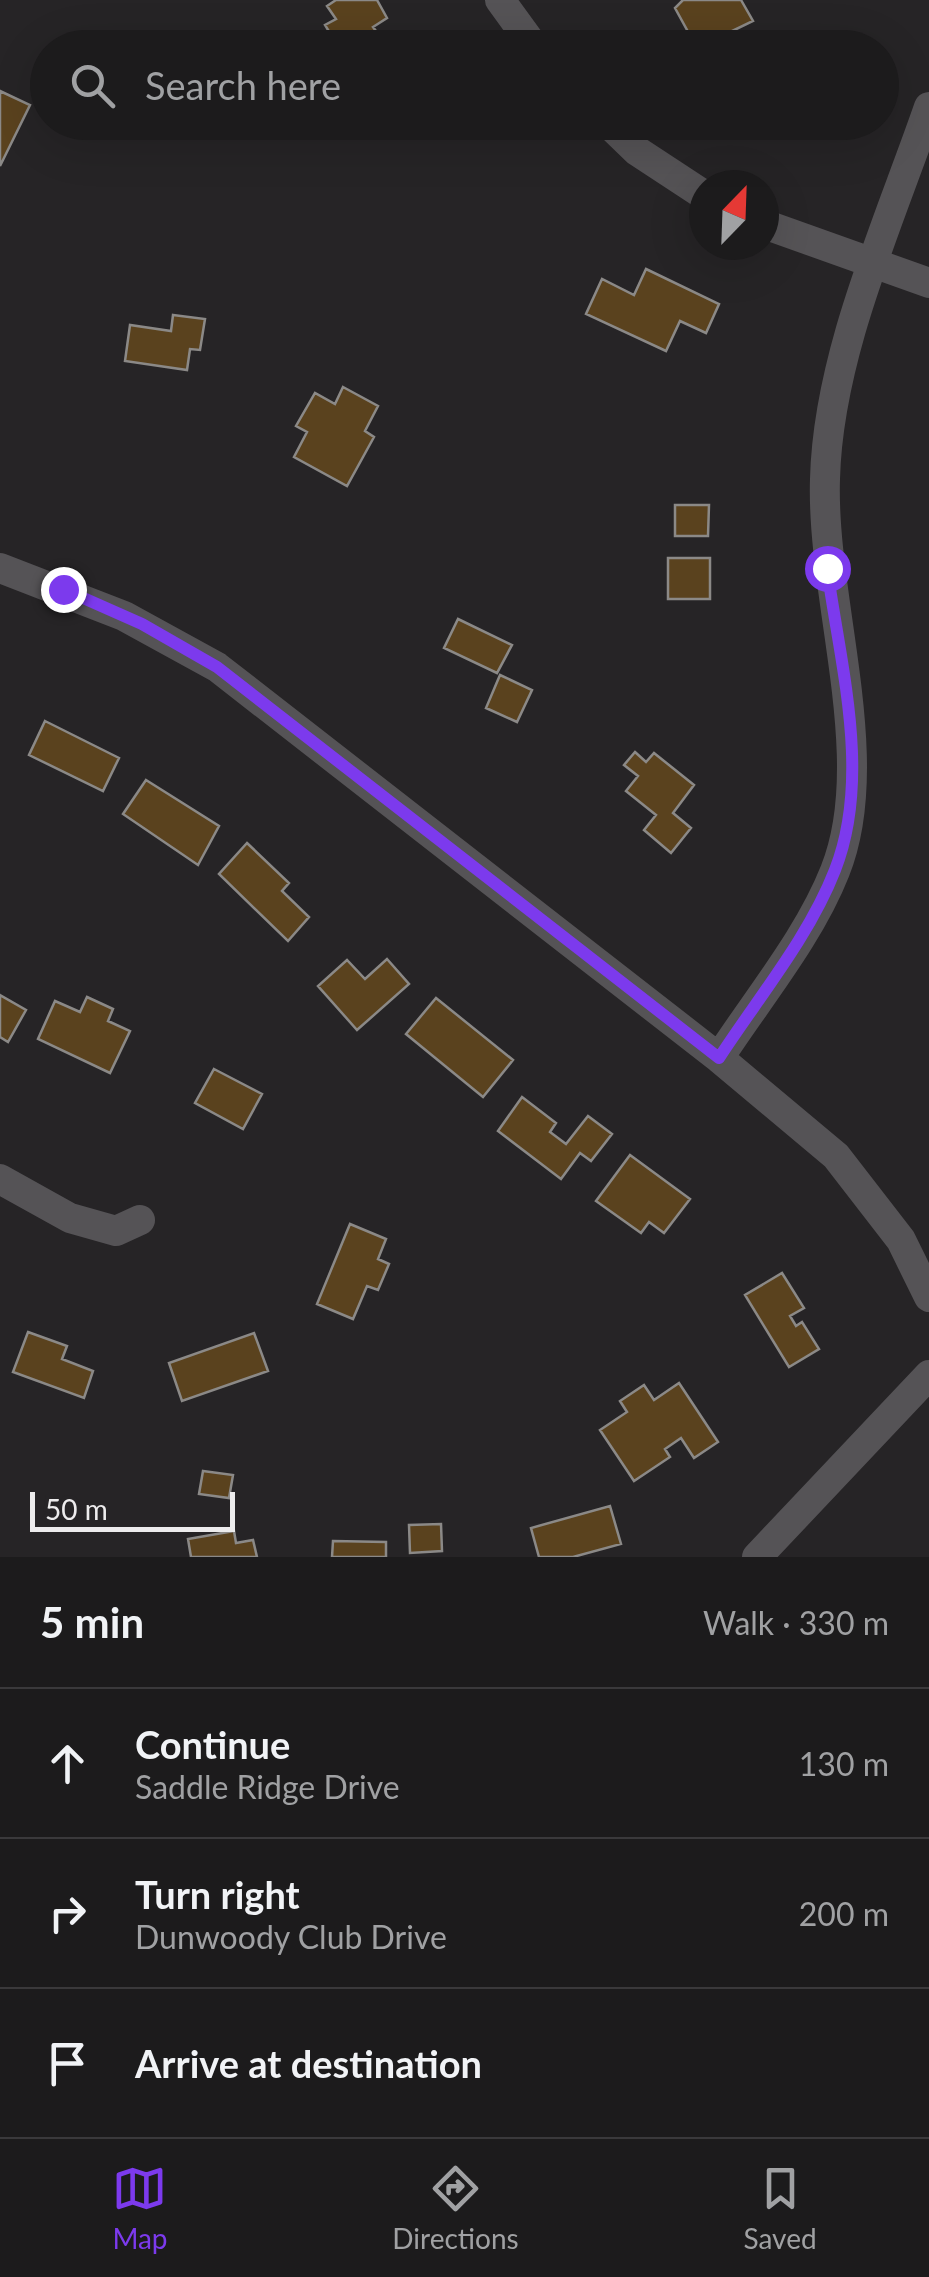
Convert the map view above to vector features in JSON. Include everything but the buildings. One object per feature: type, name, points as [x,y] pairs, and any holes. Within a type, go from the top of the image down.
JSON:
[{"type":"street","points":[[500,0],[522,30]]},
{"type":"street","points":[[719,1058],[822,901],[848,826],[852,756],[827,568],[824,476],[840,370],[929,107]]},
{"type":"street","points":[[626,140],[689,185]]},
{"type":"street","points":[[779,230],[929,283]]},
{"type":"street","points":[[0,568],[124,616],[217,667],[719,1058],[836,1156],[901,1240],[929,1297]]},
{"type":"street","points":[[0,1179],[70,1218],[116,1231],[140,1220]]},
{"type":"street","points":[[758,1557],[929,1375]]},
{"type":"route","points":[[63,589],[142,624],[217,667],[719,1058],[822,901],[837,867],[848,826],[852,756],[827,568]]}]
